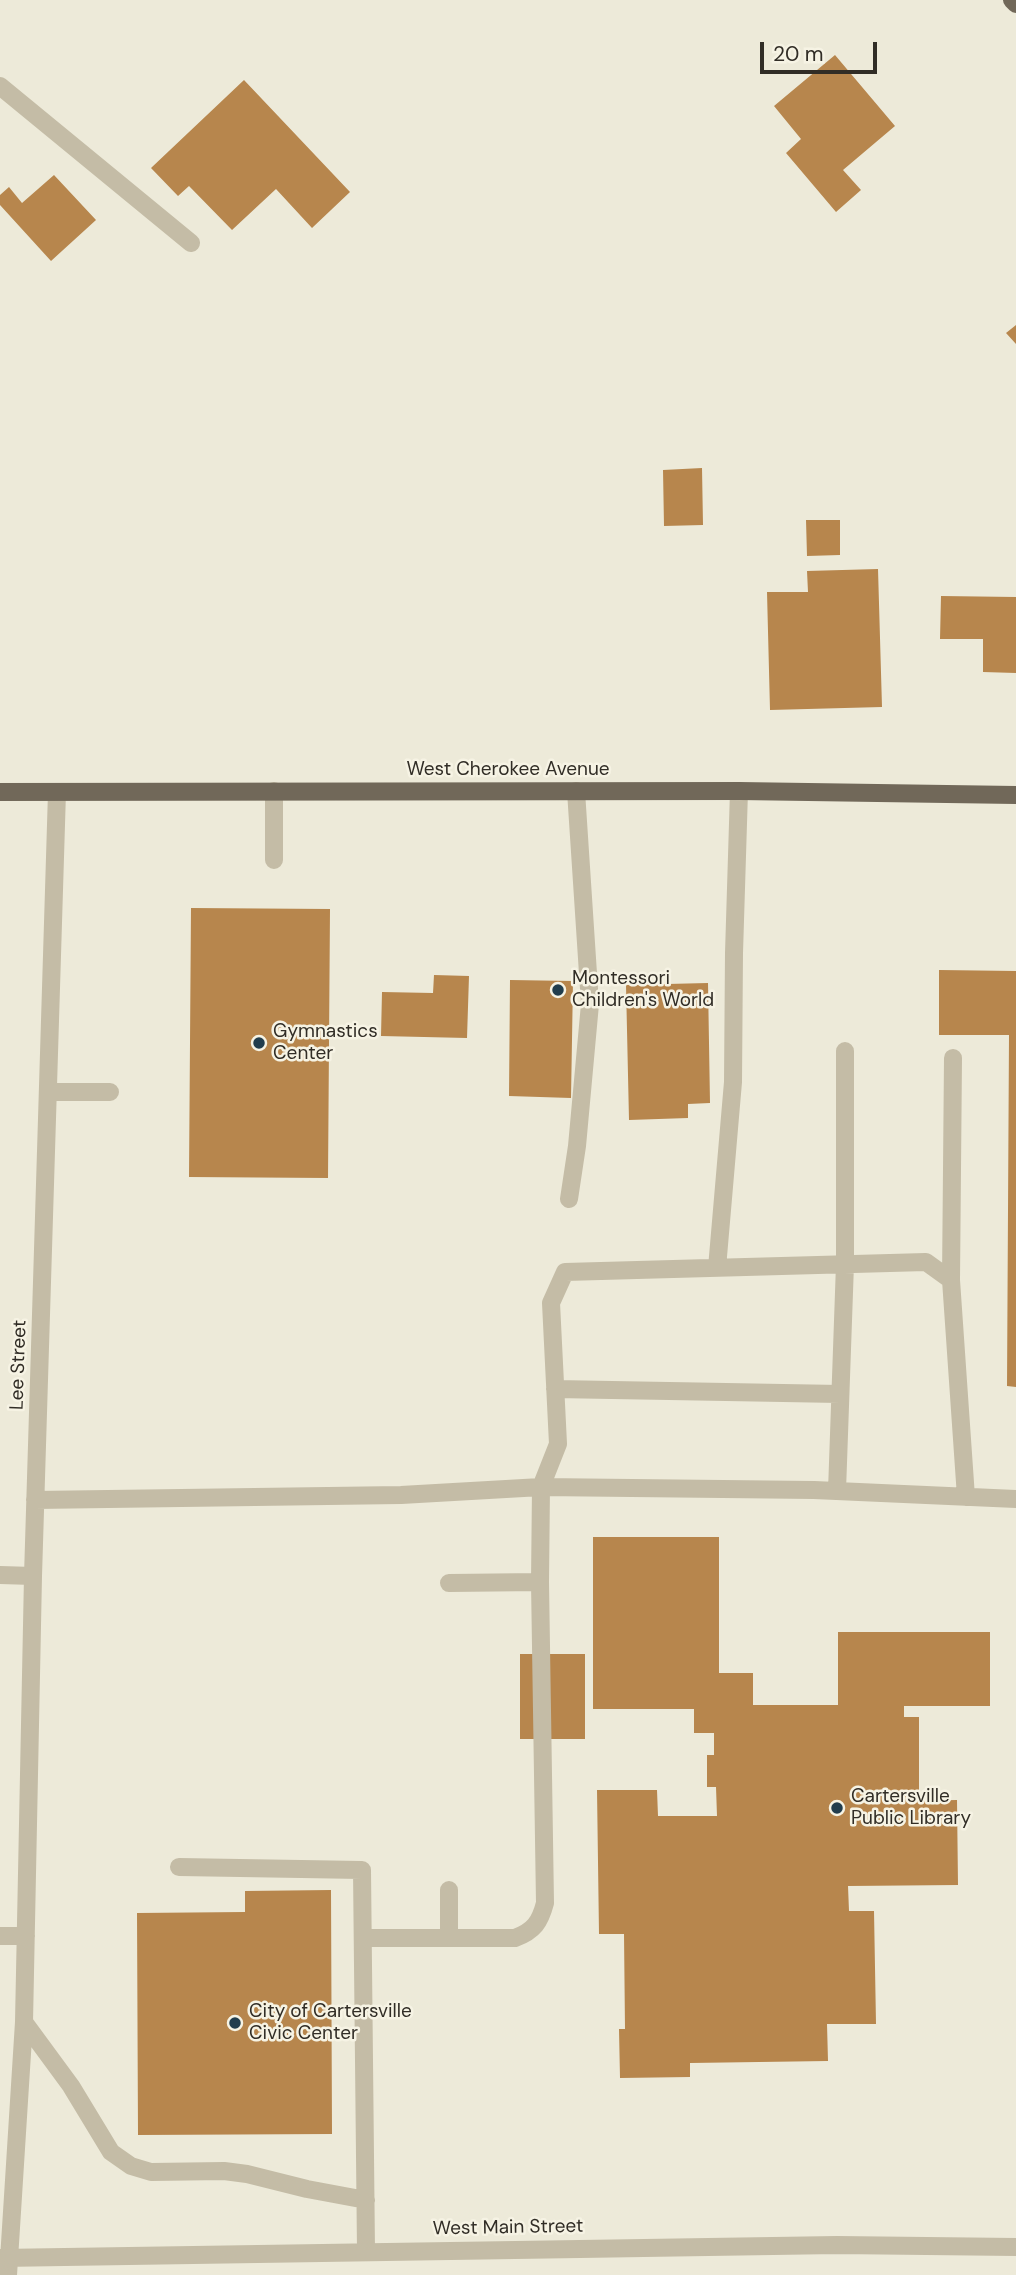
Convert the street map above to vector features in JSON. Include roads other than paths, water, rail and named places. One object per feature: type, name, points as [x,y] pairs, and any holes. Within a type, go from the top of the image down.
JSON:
[{"type":"main road","points":[[1012,0],[1016,4]]},
{"type":"main road","name":"West Cherokee Avenue","points":[[0,792],[739,791],[1016,795]]},
{"type":"street","points":[[0,86],[191,243]]},
{"type":"street","points":[[274,791],[274,860]]},
{"type":"street","points":[[569,1199],[590,1004],[576,791]]},
{"type":"street","points":[[718,1268],[733,1082],[739,791]]},
{"type":"street","name":"Lee Street","points":[[5,2264],[24,2022],[33,1576],[57,792]]},
{"type":"street","points":[[837,1491],[845,1264],[845,1051]]},
{"type":"street","points":[[953,1058],[951,1280],[966,1497]]},
{"type":"street","points":[[48,1092],[110,1092]]},
{"type":"street","points":[[363,1938],[515,1938],[535,1928],[545,1903],[541,1487],[558,1444],[551,1303],[565,1272],[926,1262],[951,1280]]},
{"type":"street","points":[[555,1389],[841,1394]]},
{"type":"street","points":[[36,1500],[389,1495],[541,1487],[837,1491],[1016,1499]]},
{"type":"street","points":[[0,1575],[33,1576]]},
{"type":"street","points":[[449,1583],[540,1582]]},
{"type":"street","points":[[179,1867],[362,1870],[366,2251]]},
{"type":"street","points":[[449,1890],[449,1938]]},
{"type":"street","points":[[0,1936],[26,1936]]},
{"type":"street","points":[[24,2022],[71,2086],[111,2152],[131,2166],[151,2172],[224,2171],[247,2174],[366,2200]]},
{"type":"street","name":"West Main Street","points":[[5,2264],[366,2251],[837,2245],[1016,2247]]},
{"type":"place","name":"Montessori Children's World","points":[[558,990]]},
{"type":"place","name":"Gymnastics Center","points":[[259,1043]]},
{"type":"place","name":"Cartersville Public Library","points":[[837,1808]]},
{"type":"place","name":"City of Cartersville Civic Center","points":[[235,2023]]}]
